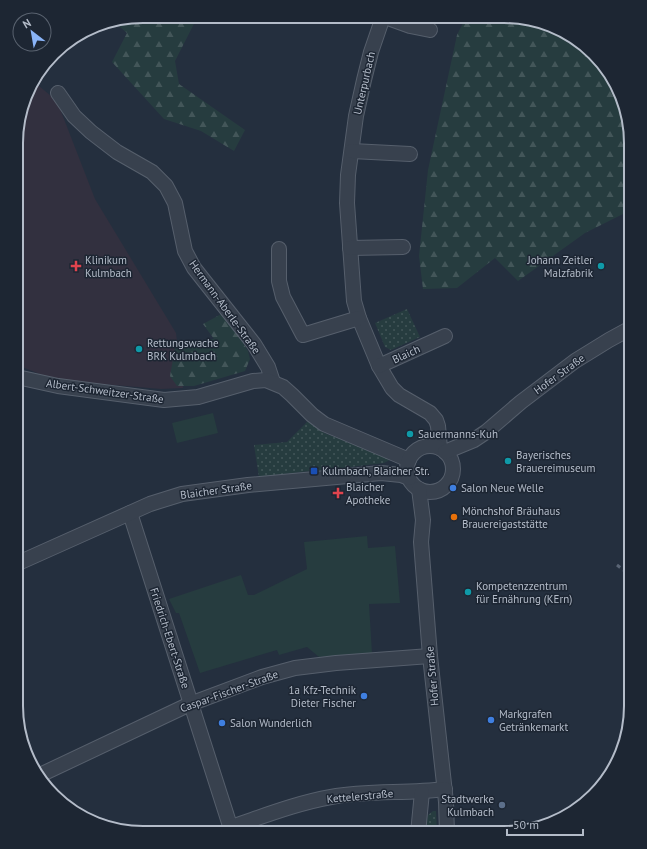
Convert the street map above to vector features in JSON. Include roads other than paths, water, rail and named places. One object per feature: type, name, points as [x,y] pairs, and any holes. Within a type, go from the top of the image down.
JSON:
[{"type":"street","name":"Unterpurbach","points":[[379,366],[359,318],[354,301],[347,203],[348,175],[356,116],[371,52],[382,23]]},
{"type":"street","name":"Unterpurbach","points":[[401,23],[430,30]]},
{"type":"street","name":"Hermann-Aberle-Straße","points":[[58,93],[74,116],[91,132],[117,152],[152,172],[166,186],[175,204],[185,250],[194,268],[254,344],[268,367],[273,382]]},
{"type":"street","points":[[352,151],[410,154]]},
{"type":"street","points":[[350,248],[403,247]]},
{"type":"street","points":[[279,249],[279,281],[283,297],[303,335],[359,318]]},
{"type":"street","name":"Hofer Straße","points":[[446,455],[486,432],[521,402],[575,361],[624,332]]},
{"type":"street","name":"Blaich","points":[[445,336],[379,366],[392,388],[399,395],[430,413],[436,420],[446,455]]},
{"type":"street","name":"Albert-Schweitzer-Straße","points":[[23,378],[58,386],[164,400],[198,397],[259,380],[273,382]]},
{"type":"street","points":[[273,382],[292,395],[312,415],[324,424],[409,467]]},
{"type":"street","points":[[422,408],[426,415],[430,436],[425,447]]},
{"type":"street","points":[[430,446],[446,455],[451,477],[448,483],[437,490],[431,491],[419,489],[415,486],[409,467],[415,451],[425,447],[430,446]]},
{"type":"street","name":"Blaicher Straße","points":[[23,561],[150,504],[192,492],[382,473],[401,475],[409,467]]},
{"type":"street","name":"Hofer Straße","points":[[419,489],[423,520],[421,542],[430,656],[447,826]]},
{"type":"street","name":"Hofer Straße","points":[[423,520],[431,506],[437,490]]},
{"type":"street","name":"Friedrich-Ebert-Straße","points":[[130,513],[190,704],[231,826]]},
{"type":"street","name":"Caspar-Fischer-Straße","points":[[43,773],[190,704],[262,677],[295,668],[336,663],[430,656]]},
{"type":"street","name":"Kettelerstraße","points":[[242,826],[293,806],[331,797],[373,793],[422,792],[444,789]]},
{"type":"street","points":[[419,826],[422,792]]},
{"type":"railway","points":[[617,565],[624,570]]},
{"type":"place","name":"Klinikum Kulmbach","points":[[76,266]]},
{"type":"place","name":"Johann Zeitler Malzfabrik","points":[[601,266]]},
{"type":"place","name":"Rettungswache BRK Kulmbach","points":[[139,349]]},
{"type":"place","name":"Sauermanns-Kuh","points":[[410,434]]},
{"type":"place","name":"Bayerisches Brauereimuseum","points":[[508,461]]},
{"type":"place","name":"Kulmbach, Blaicher Str.","points":[[314,471]]},
{"type":"place","name":"Salon Neue Welle","points":[[453,488]]},
{"type":"place","name":"Blaicher Apotheke","points":[[338,493]]},
{"type":"place","name":"Mönchshof Bräuhaus Brauereigaststätte","points":[[454,517]]},
{"type":"place","name":"Kompetenzzentrum für Ernährung (KErn)","points":[[468,592]]},
{"type":"place","name":"1a Kfz-Technik Dieter Fischer","points":[[364,696]]},
{"type":"place","name":"Markgrafen Getränkemarkt","points":[[491,720]]},
{"type":"place","name":"Salon Wunderlich","points":[[222,723]]},
{"type":"place","name":"Stadtwerke Kulmbach","points":[[502,805]]}]
